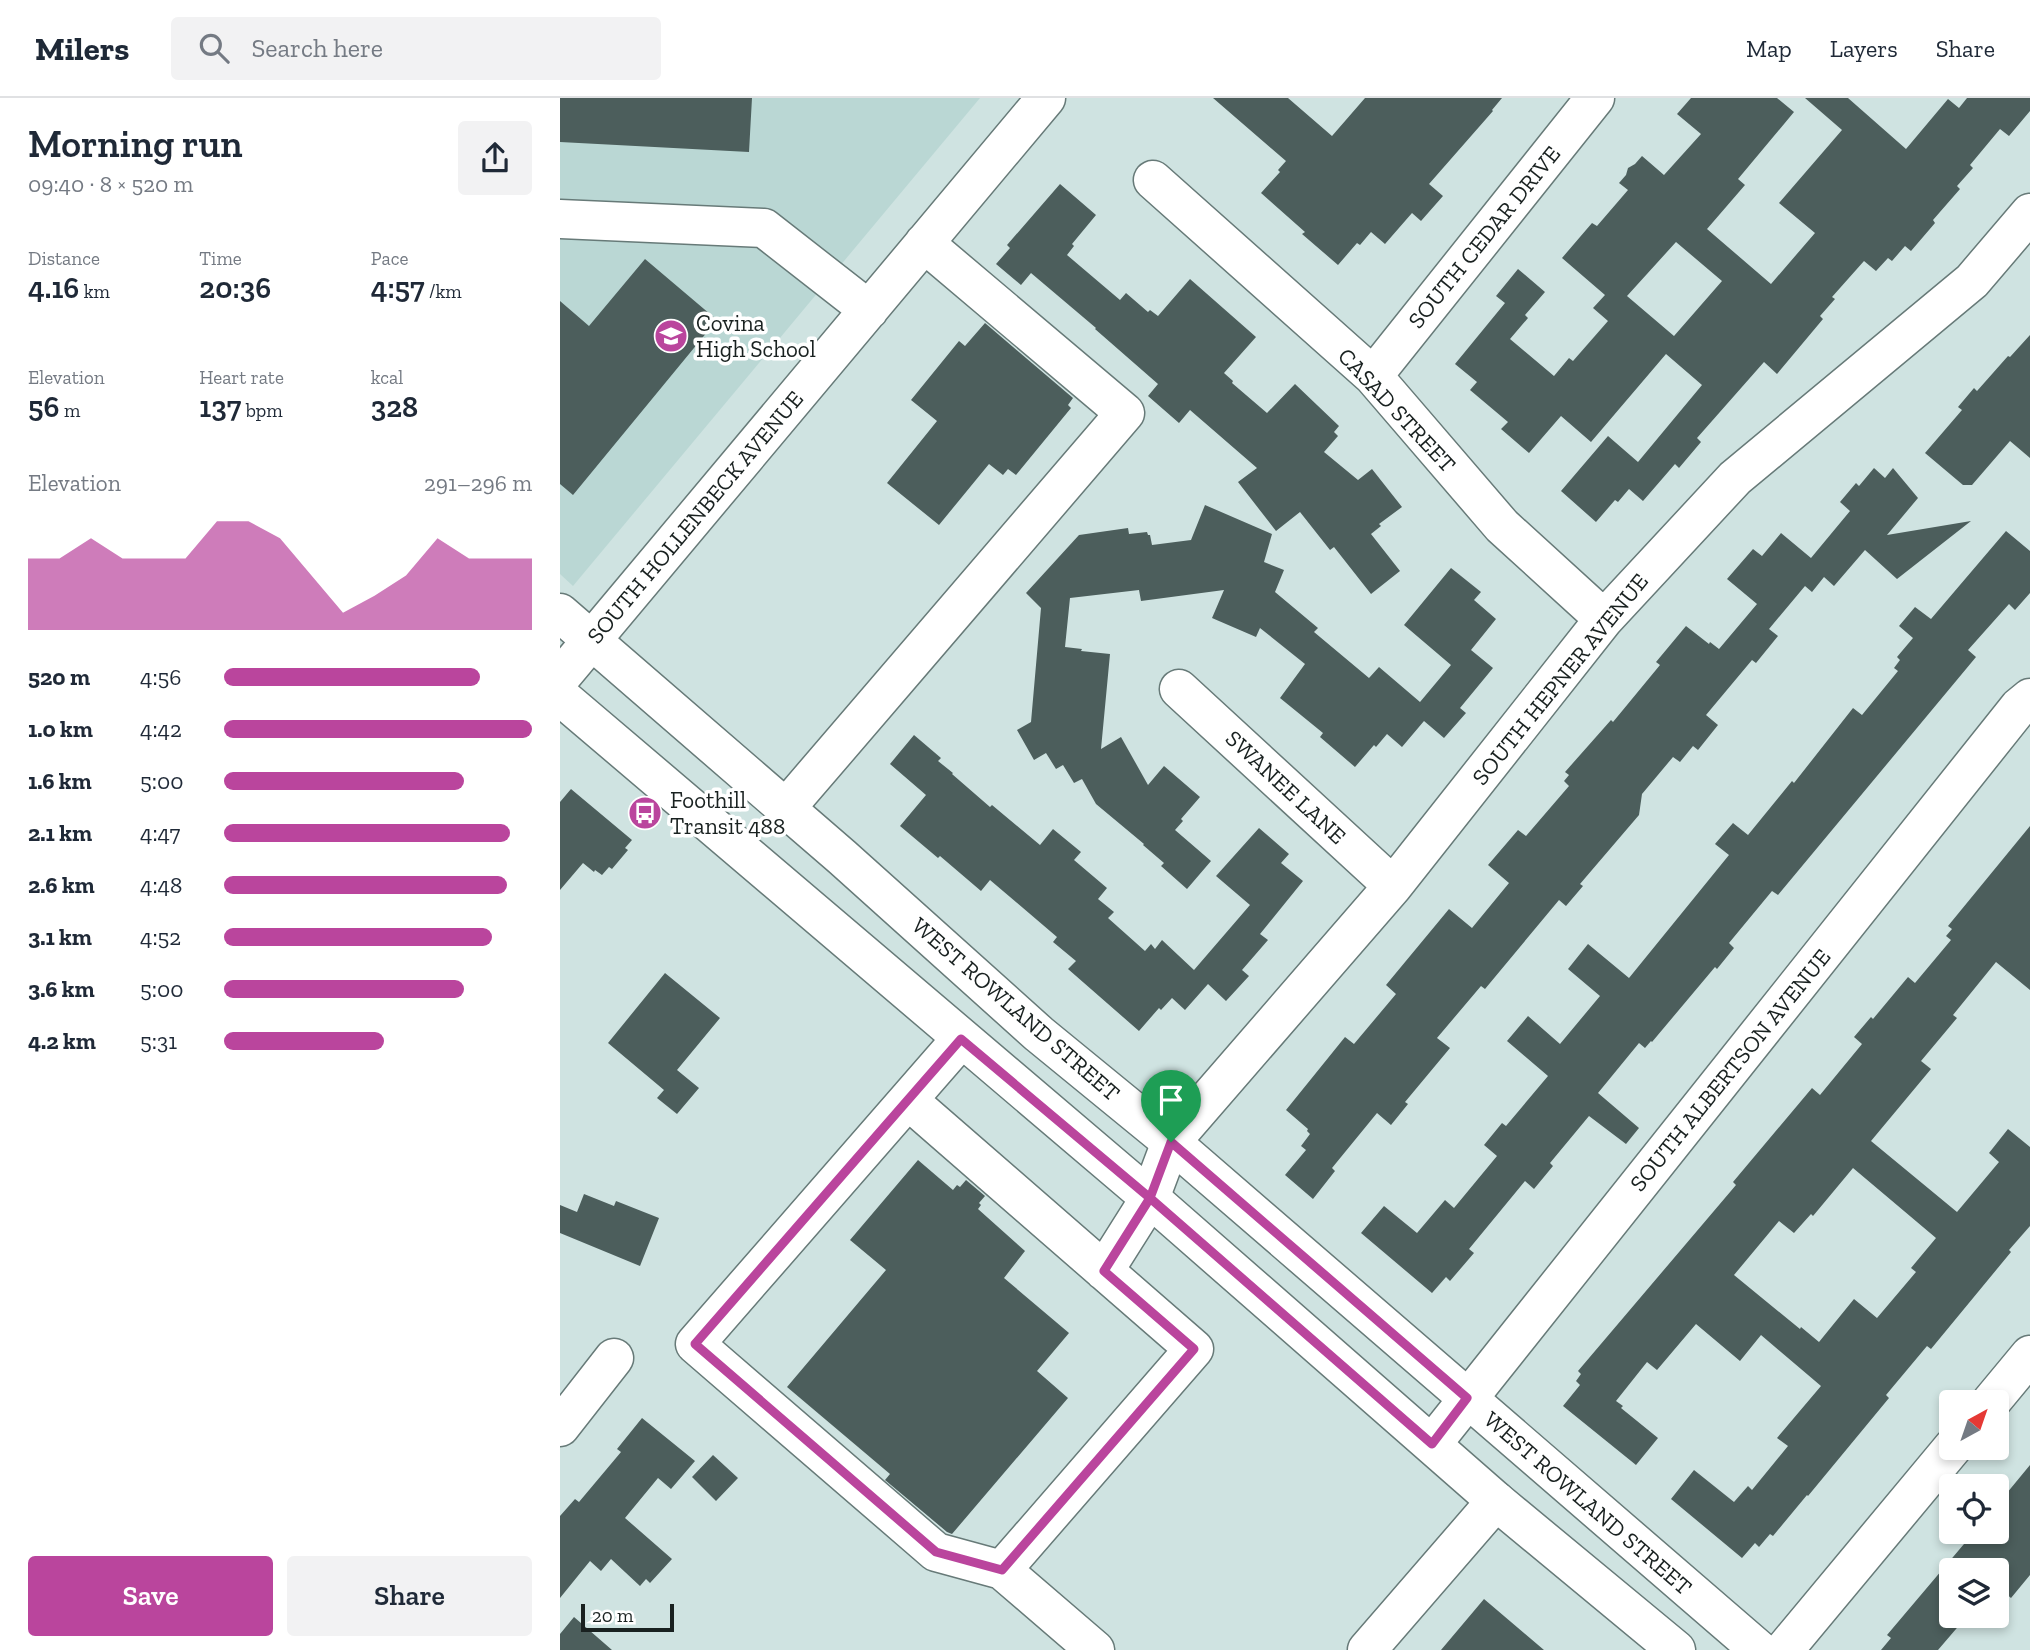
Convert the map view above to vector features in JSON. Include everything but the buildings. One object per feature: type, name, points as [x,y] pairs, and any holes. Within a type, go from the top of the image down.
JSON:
[{"type":"street","name":"SOUTH HOLLENBECK AVENUE","points":[[560,678],[1046,98]]},
{"type":"street","name":"SOUTH CEDAR DRIVE","points":[[1373,376],[1595,98]]},
{"type":"street","name":"CASAD STREET","points":[[1153,180],[1373,376],[1502,526],[1604,619]]},
{"type":"street","name":"SOUTH HEPNER AVENUE","points":[[1104,1271],[1150,1198],[1171,1142],[1393,886],[1604,619],[1735,478],[1972,281],[2030,213]]},
{"type":"street","points":[[560,219],[764,228],[869,310]]},
{"type":"street","points":[[786,808],[1125,413],[924,243]]},
{"type":"street","name":"WEST ROWLAND STREET","points":[[560,613],[786,808],[1039,1034],[1171,1142],[1759,1650]]},
{"type":"street","name":"SWANEE LANE","points":[[1179,689],[1393,886]]},
{"type":"street","points":[[560,696],[1150,1198],[1496,1501],[1676,1650]]},
{"type":"street","name":"SOUTH ALBERTSON AVENUE","points":[[1432,1444],[2019,707],[2030,698]]},
{"type":"street","points":[[961,1039],[695,1344],[936,1552],[1002,1570],[1095,1650]]},
{"type":"street","points":[[908,1100],[1194,1349],[1002,1570]]},
{"type":"street","points":[[2001,1390],[2030,1355]]},
{"type":"street","points":[[560,1427],[614,1358]]},
{"type":"street","points":[[1784,1650],[1942,1460]]},
{"type":"street","points":[[1367,1650],[1496,1501]]},
{"type":"shaded area","name":"Covina High School","points":[[560,98],[980,98],[573,586],[560,574]]},
{"type":"place","name":"Covina High School","points":[[671,336]]},
{"type":"place","name":"Foothill Transit 488","points":[[645,813]]},
{"type":"route","points":[[1171,1142],[1150,1198],[1104,1271],[1194,1349],[1002,1570],[936,1552],[695,1344],[961,1039],[1150,1198],[1432,1444],[1467,1398],[1171,1142]]}]
